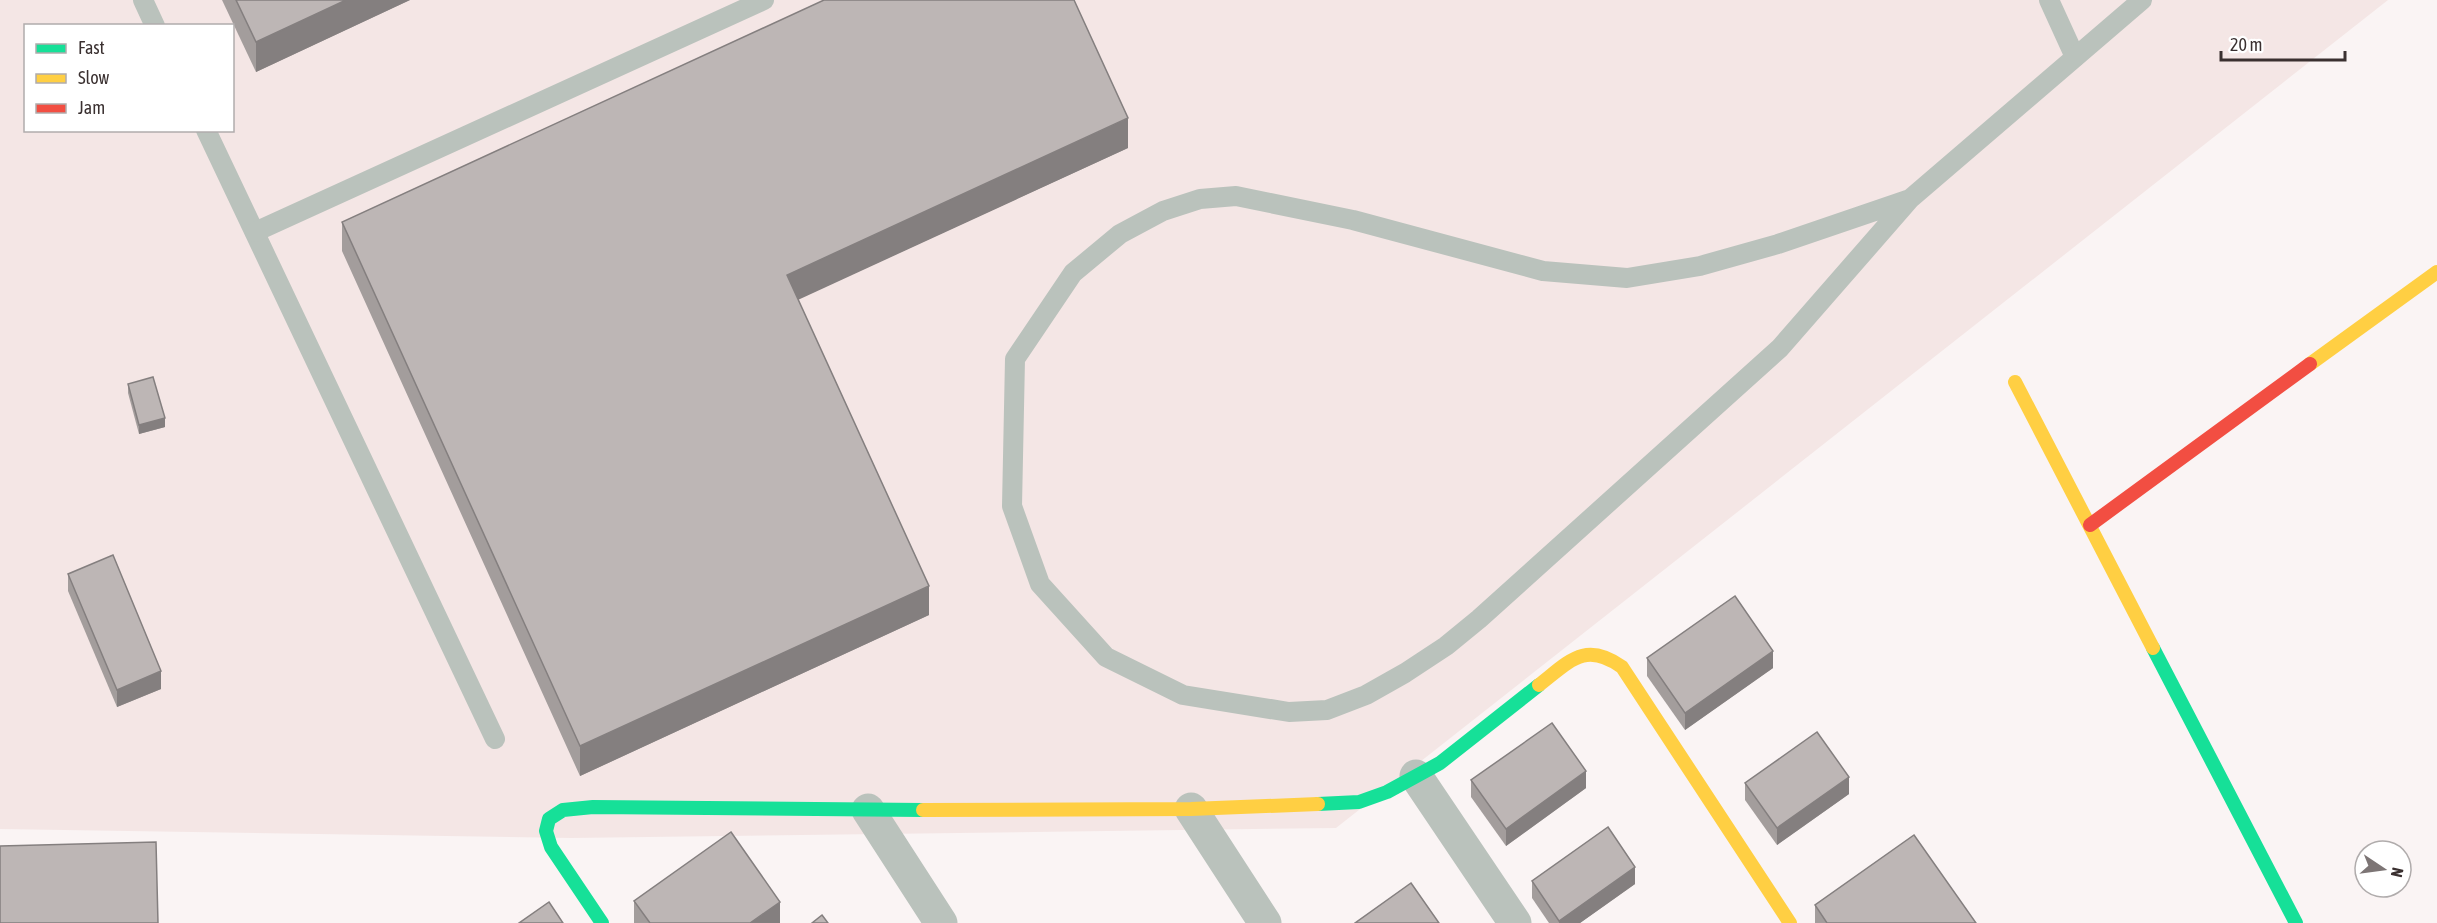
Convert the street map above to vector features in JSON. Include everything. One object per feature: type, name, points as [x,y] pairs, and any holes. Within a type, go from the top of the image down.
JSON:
[{"type":"street","points":[[2090,525],[2437,272]]},
{"type":"street","points":[[2015,382],[2296,923]]},
{"type":"street","points":[[602,923],[551,847],[546,831],[549,819],[563,810],[593,807],[868,810],[1191,809],[1359,802],[1387,792],[1440,763],[1563,666],[1586,653],[1605,655],[1622,668],[1790,923]]},
{"type":"street","points":[[1416,776],[1515,923]]},
{"type":"street","points":[[1191,809],[1265,923]]},
{"type":"street","points":[[868,810],[941,923]]},
{"type":"lane","points":[[143,0],[155,24]]},
{"type":"lane","points":[[255,232],[764,0]]},
{"type":"lane","points":[[2049,0],[2075,57]]},
{"type":"lane","points":[[1910,200],[1778,244],[1700,266],[1627,278],[1543,271],[1353,220],[1236,196],[1200,199],[1162,211],[1120,234],[1073,273],[1015,358],[1012,506],[1040,584],[1106,657],[1183,695],[1289,712],[1328,710],[1366,695],[1446,646],[1479,620],[1772,356],[1910,200],[2142,0]]},
{"type":"lane","points":[[207,132],[495,739]]},
{"type":"shaded area","points":[[0,0],[2388,0],[1336,828],[571,838],[0,829]]},
{"type":"building","points":[[236,0],[346,0],[256,42]]},
{"type":"building","points":[[824,0],[1074,0],[1128,118],[787,275],[929,586],[580,746],[342,222]]},
{"type":"building","points":[[153,377],[165,418],[139,425],[128,384]]},
{"type":"building","points":[[113,555],[161,671],[117,690],[68,574]]},
{"type":"building","points":[[1735,596],[1773,651],[1685,713],[1647,658]]},
{"type":"building","points":[[1552,723],[1586,771],[1506,829],[1471,780]]},
{"type":"building","points":[[1817,732],[1849,777],[1777,828],[1745,783]]},
{"type":"building","points":[[1608,827],[1635,867],[1559,921],[1532,881]]},
{"type":"building","points":[[731,832],[780,902],[750,923],[650,923],[634,901]]},
{"type":"building","points":[[1914,835],[1976,923],[1827,923],[1815,905]]},
{"type":"building","points":[[156,842],[158,923],[0,923],[0,846]]},
{"type":"building","points":[[1411,883],[1439,923],[1355,923]]},
{"type":"building","points":[[549,902],[563,923],[519,923]]},
{"type":"building","points":[[822,915],[828,923],[812,923]]},
{"type":"traffic: fast","points":[[2153,648],[2296,923]]},
{"type":"traffic: fast","points":[[1318,804],[1359,802],[1387,792],[1440,763],[1539,685]]},
{"type":"traffic: fast","points":[[602,923],[551,847],[546,831],[549,819],[563,810],[593,807],[923,810]]},
{"type":"traffic: slow","points":[[2310,364],[2437,272]]},
{"type":"traffic: slow","points":[[2015,382],[2153,648]]},
{"type":"traffic: slow","points":[[1539,685],[1578,657],[1598,655],[1622,667],[1790,923]]},
{"type":"traffic: slow","points":[[923,810],[1191,809],[1318,804]]},
{"type":"traffic: jam","points":[[2090,525],[2310,364]]}]
